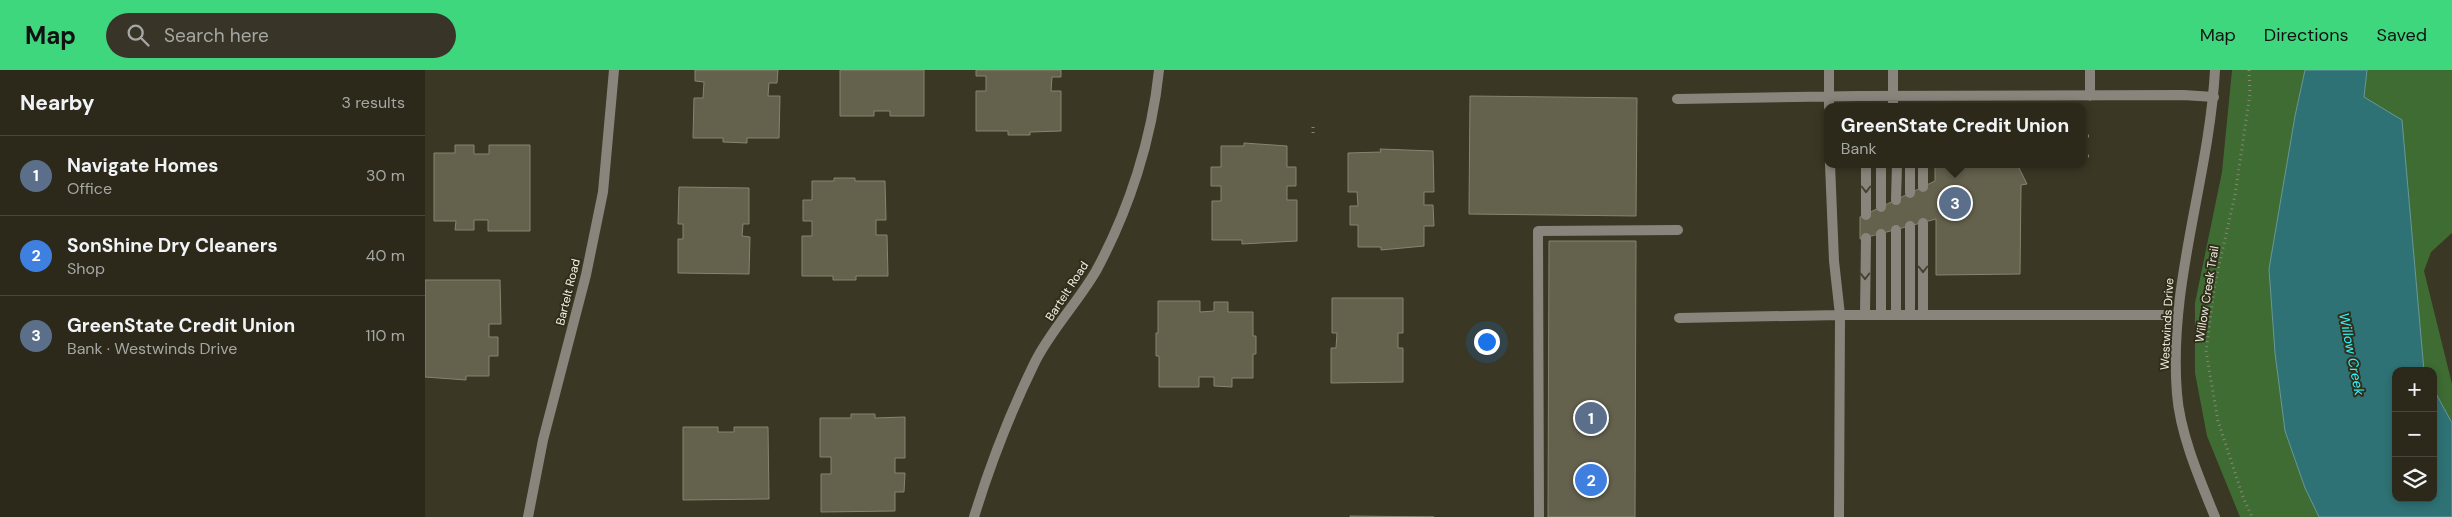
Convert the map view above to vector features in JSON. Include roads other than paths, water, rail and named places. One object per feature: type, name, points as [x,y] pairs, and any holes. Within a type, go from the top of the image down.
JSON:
[{"type":"street","name":"Bartelt Road","points":[[528,517],[543,440],[586,275],[603,192],[614,70]]},
{"type":"street","name":"Bartelt Road","points":[[974,517],[1000,445],[1036,361],[1095,271],[1121,219],[1138,172],[1157,93],[1159,70]]},
{"type":"street","points":[[1829,70],[1829,102]]},
{"type":"street","points":[[1893,70],[1893,103]]},
{"type":"street","points":[[2090,70],[2090,96]]},
{"type":"street","name":"Westwinds Drive","points":[[2215,70],[2202,177],[2179,289],[2177,315],[2177,396],[2188,442],[2215,517]]},
{"type":"street","points":[[1677,99],[1829,102],[1892,95],[2213,98]]},
{"type":"street","points":[[1830,168],[1834,252],[1840,315],[1839,517]]},
{"type":"street","points":[[1866,168],[1866,214]]},
{"type":"street","points":[[1881,168],[1881,207]]},
{"type":"street","points":[[1896,200],[1897,168]]},
{"type":"street","points":[[1910,168],[1910,193]]},
{"type":"street","points":[[1923,168],[1923,187]]},
{"type":"street","points":[[1923,223],[1923,315]]},
{"type":"street","points":[[1910,226],[1910,315]]},
{"type":"street","points":[[1539,517],[1538,231],[1679,230]]},
{"type":"street","points":[[1896,230],[1897,315]]},
{"type":"street","points":[[1881,234],[1881,315]]},
{"type":"street","points":[[1865,238],[1865,315]]},
{"type":"street","points":[[1679,318],[1840,315],[2177,315]]},
{"type":"water","name":"Willow Creek","points":[[2305,70],[2367,70],[2364,97],[2402,120],[2424,367],[2392,367],[2392,502],[2437,502],[2437,395],[2452,423],[2452,517],[2319,517],[2305,488],[2285,431],[2275,353],[2269,269],[2295,116]]},
{"type":"place","name":"GreenState Credit Union","points":[[1955,203]]},
{"type":"place","name":"Navigate Homes","points":[[1591,418]]},
{"type":"place","name":"SonShine Dry Cleaners","points":[[1591,480]]}]
